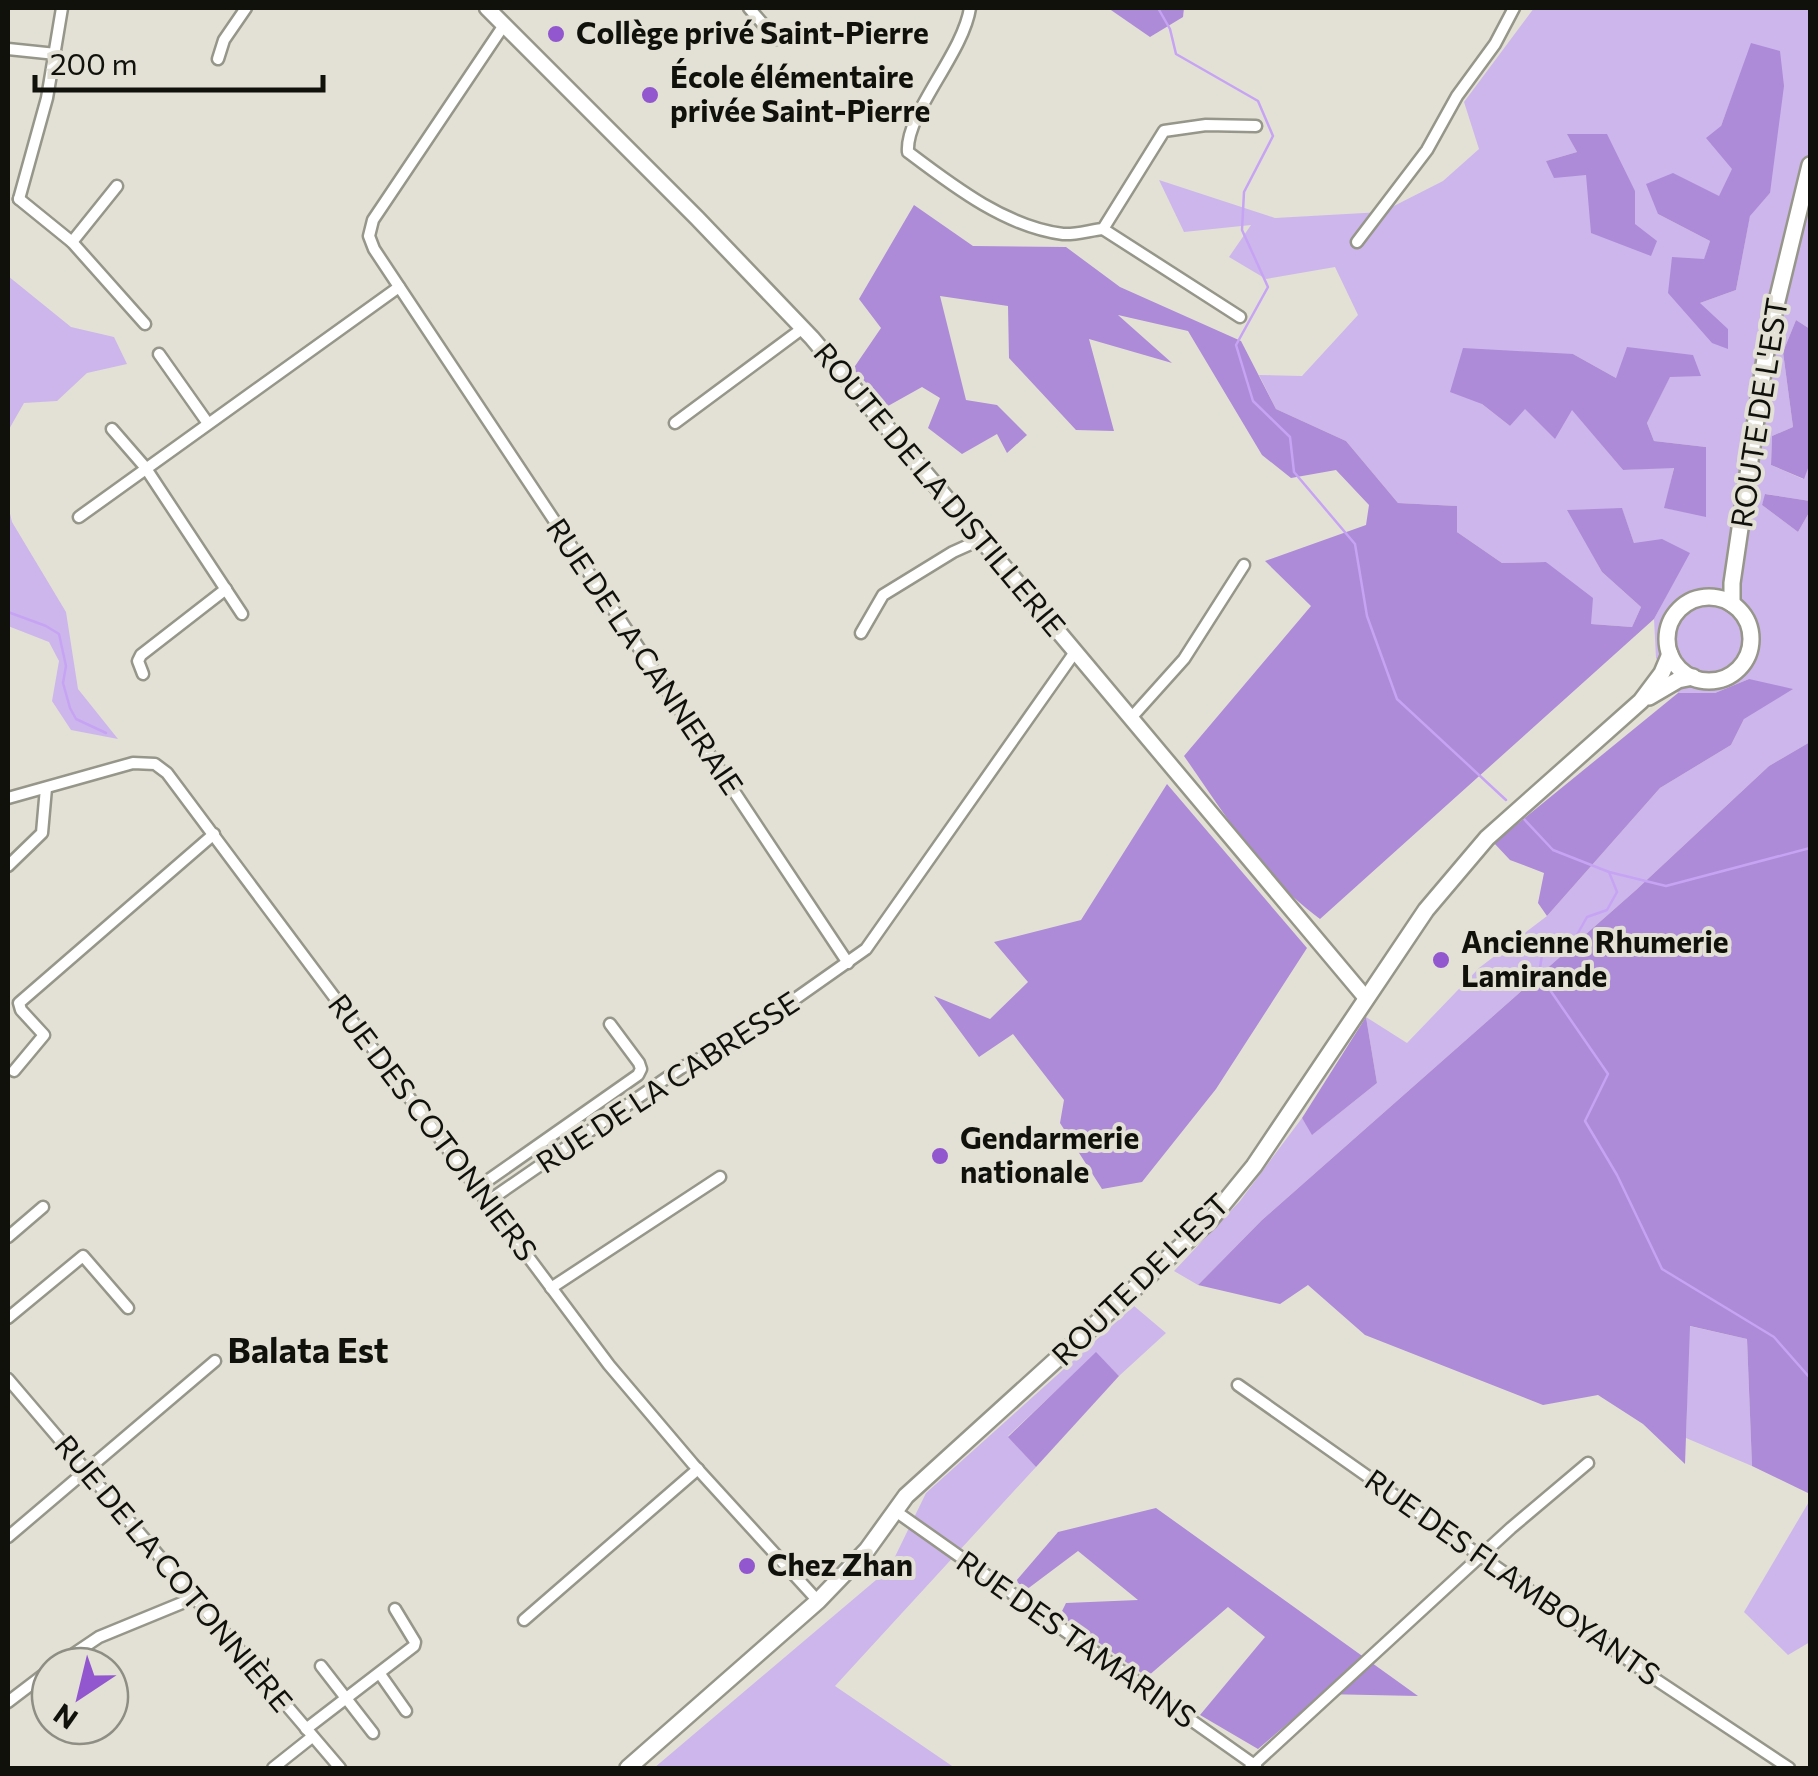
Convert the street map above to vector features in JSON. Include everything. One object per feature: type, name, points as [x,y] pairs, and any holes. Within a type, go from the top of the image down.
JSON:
[{"type":"main road","name":"ROUTE DE L'EST","points":[[1732,604],[1768,338],[1810,165]]},
{"type":"main road","name":"ROUTE DE L'EST","points":[[1708,597],[1738,544]]},
{"type":"main road","points":[[1708,597],[1732,604],[1747,621],[1751,643],[1748,656],[1724,678],[1693,678],[1675,664],[1670,654],[1668,631],[1672,620],[1687,604],[1708,597]]},
{"type":"main road","name":"ROUTE DE L'EST","points":[[628,1768],[818,1601],[867,1550],[894,1510],[1210,1220],[1254,1166],[1426,910],[1487,838],[1640,700],[1662,672],[1670,654]]},
{"type":"main road","name":"ROUTE DE L'EST","points":[[1640,700],[1678,680],[1693,678]]},
{"type":"street","points":[[62,8],[56,54],[13,198],[72,242],[145,324]]},
{"type":"street","points":[[218,59],[224,40],[246,8]]},
{"type":"street","name":"ROUTE DE LA DISTILLERIE","points":[[487,8],[698,218],[802,328],[1365,997]]},
{"type":"street","points":[[749,8],[776,39]]},
{"type":"street","points":[[970,8],[967,26],[950,62],[907,138],[908,152],[980,202],[1016,219],[1065,234],[1103,228],[1240,317]]},
{"type":"street","points":[[1357,242],[1427,150],[1456,96],[1496,44],[1509,9]]},
{"type":"street","name":"RUE DE LA CANNERAIE","points":[[504,24],[373,220],[369,236],[848,964]]},
{"type":"street","points":[[8,49],[56,54]]},
{"type":"street","points":[[1103,228],[1164,131],[1206,124],[1256,126]]},
{"type":"street","points":[[72,242],[117,186]]},
{"type":"street","points":[[78,517],[400,287]]},
{"type":"street","points":[[675,423],[802,328]]},
{"type":"street","points":[[159,354],[207,422]]},
{"type":"street","points":[[112,429],[145,467],[242,614]]},
{"type":"street","points":[[861,633],[883,595],[982,538]]},
{"type":"street","points":[[1131,718],[1184,659],[1244,565]]},
{"type":"street","points":[[142,674],[138,661],[141,655],[226,589]]},
{"type":"street","points":[[848,964],[877,936],[1075,652]]},
{"type":"street","name":"RUE DES COTONNIERS","points":[[8,798],[133,762],[155,764],[167,773],[609,1365],[818,1601]]},
{"type":"street","points":[[8,866],[42,833],[46,788]]},
{"type":"street","points":[[14,1071],[44,1035],[19,1003],[214,834]]},
{"type":"street","name":"RUE DE LA CABRESSE","points":[[487,1202],[681,1068],[734,1042],[848,964]]},
{"type":"street","points":[[477,1188],[638,1076],[638,1063],[610,1024]]},
{"type":"street","points":[[551,1288],[720,1176]]},
{"type":"street","points":[[8,1238],[43,1207]]},
{"type":"street","points":[[8,1318],[83,1256],[128,1308]]},
{"type":"street","points":[[8,1536],[215,1361]]},
{"type":"street","name":"RUE DE LA COTONNIÈRE","points":[[8,1378],[340,1768]]},
{"type":"street","name":"RUE DES FLAMBOYANTS","points":[[1238,1385],[1658,1681],[1789,1768]]},
{"type":"street","points":[[1254,1767],[1511,1528],[1588,1463]]},
{"type":"street","points":[[524,1620],[698,1469]]},
{"type":"street","name":"RUE DES TAMARINS","points":[[894,1510],[1254,1767]]},
{"type":"street","points":[[86,1646],[194,1598]]},
{"type":"street","points":[[274,1768],[348,1697],[414,1646],[416,1642],[395,1609]]},
{"type":"street","points":[[321,1666],[373,1732]]},
{"type":"street","points":[[380,1674],[406,1711]]},
{"type":"street","points":[[8,1702],[30,1685]]},
{"type":"shaded area","points":[[1108,8],[1184,8],[1183,17],[1150,37]]},
{"type":"shaded area","points":[[1534,8],[1810,8],[1810,329],[1796,320],[1783,352],[1793,427],[1772,436],[1771,465],[1803,479],[1810,463],[1810,501],[1766,494],[1762,505],[1798,532],[1810,511],[1810,742],[1769,766],[1636,890],[1262,1220],[1198,1285],[1174,1271],[1240,1201],[1302,1118],[1313,1134],[1377,1083],[1366,1017],[1407,1043],[1479,968],[1547,916],[1660,788],[1731,745],[1744,719],[1749,679],[1715,693],[1678,693],[1656,658],[1654,619],[1689,553],[1634,543],[1622,509],[1569,510],[1602,572],[1641,607],[1632,627],[1591,624],[1546,562],[1502,563],[1457,532],[1457,506],[1398,503],[1346,441],[1276,409],[1259,375],[1302,376],[1358,315],[1335,267],[1266,279],[1229,257],[1251,225],[1184,232],[1159,180],[1275,218],[1382,212],[1443,181],[1479,149],[1464,102]],"holes":[[[1752,43],[1770,193],[1750,215],[1736,290],[1700,303],[1710,241],[1658,214],[1673,174],[1719,197],[1733,169],[1721,126]],[[1568,134],[1635,191],[1634,224],[1586,175],[1546,161],[1577,152]],[[1573,354],[1616,378],[1693,355],[1670,376],[1647,423],[1654,441],[1706,447],[1706,516],[1665,508],[1674,467],[1623,470],[1572,409],[1524,408],[1510,426],[1482,404]]]},
{"type":"shaded area","points":[[1751,43],[1780,51],[1784,86],[1770,193],[1750,216],[1736,290],[1700,303],[1728,329],[1728,349],[1712,343],[1668,293],[1672,257],[1704,259],[1710,241],[1658,214],[1646,184],[1673,173],[1719,196],[1732,169],[1706,138],[1721,126]]},
{"type":"shaded area","points":[[1567,134],[1607,134],[1635,191],[1635,224],[1657,241],[1651,256],[1591,233],[1586,175],[1554,178],[1546,161],[1577,152]]},
{"type":"shaded area","points":[[914,205],[973,246],[1066,247],[1120,287],[1241,341],[1276,409],[1346,441],[1398,503],[1457,506],[1457,532],[1502,563],[1546,562],[1593,598],[1591,624],[1632,627],[1641,607],[1602,572],[1567,510],[1622,508],[1634,543],[1662,539],[1690,553],[1654,619],[1320,919],[1262,864],[1184,756],[1311,606],[1265,561],[1366,525],[1369,505],[1336,470],[1291,478],[1262,455],[1188,331],[1118,315],[1172,363],[1089,339],[1114,431],[1076,430],[1009,358],[1008,306],[940,296],[966,400],[997,405],[1027,435],[1007,453],[997,434],[962,454],[928,428],[940,398],[922,387],[888,406],[853,369],[881,328],[859,299]]},
{"type":"shaded area","points":[[8,276],[71,327],[114,337],[127,364],[87,373],[57,401],[24,403],[8,431]]},
{"type":"shaded area","points":[[1796,320],[1810,329],[1810,463],[1804,479],[1771,465],[1772,436],[1793,427],[1783,352]]},
{"type":"shaded area","points":[[1627,347],[1693,355],[1701,376],[1670,377],[1647,423],[1654,441],[1706,447],[1706,517],[1664,508],[1674,468],[1623,470],[1572,410],[1555,439],[1525,409],[1510,426],[1482,404],[1450,392],[1463,348],[1573,354],[1616,378]]},
{"type":"shaded area","points":[[1765,494],[1810,501],[1810,511],[1798,532],[1762,505]]},
{"type":"shaded area","points":[[8,505],[12,522],[66,612],[78,689],[118,739],[71,730],[52,701],[59,661],[49,642],[8,626]]},
{"type":"shaded area","points":[[1749,679],[1793,689],[1744,719],[1731,745],[1660,788],[1547,916],[1538,903],[1544,873],[1510,860],[1494,843],[1678,693],[1715,693]]},
{"type":"shaded area","points":[[1810,742],[1810,1494],[1752,1466],[1747,1339],[1690,1326],[1685,1464],[1643,1424],[1598,1395],[1543,1405],[1365,1335],[1308,1285],[1280,1304],[1198,1285],[1262,1220],[1636,890],[1769,766]]},
{"type":"shaded area","points":[[1167,784],[1307,948],[1216,1089],[1142,1182],[1102,1189],[1060,1123],[1064,1100],[1013,1034],[979,1057],[934,996],[990,1019],[1028,982],[994,942],[1081,920]]},
{"type":"shaded area","points":[[1366,1017],[1377,1083],[1312,1135],[1302,1118]]},
{"type":"shaded area","points":[[1134,1306],[1166,1333],[1119,1376],[1096,1353],[1008,1436],[1036,1467],[835,1686],[955,1768],[654,1768],[889,1569],[926,1493]]},
{"type":"shaded area","points":[[1689,1326],[1747,1339],[1752,1466],[1686,1438]]},
{"type":"shaded area","points":[[1096,1352],[1119,1376],[1036,1467],[1008,1437]]},
{"type":"shaded area","points":[[1810,1500],[1810,1642],[1788,1655],[1744,1612]]},
{"type":"shaded area","points":[[1156,1508],[1418,1696],[1322,1694],[1258,1749],[1200,1715],[1265,1637],[1228,1607],[1147,1677],[1060,1615],[1066,1603],[1138,1600],[1078,1551],[1026,1590],[1016,1581],[1058,1532]]},
{"type":"waterway","points":[[1158,8],[1170,29],[1176,54],[1258,101],[1273,136],[1244,192],[1242,230],[1268,287],[1236,345],[1253,401],[1290,437],[1294,472],[1355,544],[1367,616],[1397,699],[1506,800]]},
{"type":"waterway","points":[[8,612],[59,634],[66,666],[63,683],[70,708],[76,719],[106,733]]},
{"type":"waterway","points":[[1523,818],[1553,850],[1609,872],[1617,892],[1607,910],[1587,917],[1574,940],[1544,942],[1539,974],[1608,1074],[1585,1121],[1617,1175],[1662,1269],[1774,1337],[1810,1378]]},
{"type":"waterway","points":[[1609,872],[1666,886],[1810,848]]},
{"type":"place","name":"Collège privé Saint-Pierre","points":[[556,34]]},
{"type":"place","name":"École élémentaire privée Saint-Pierre","points":[[650,95]]},
{"type":"place","name":"Ancienne Rhumerie Lamirande","points":[[1441,960]]},
{"type":"place","name":"Gendarmerie nationale","points":[[940,1156]]},
{"type":"place","name":"Chez Zhan","points":[[747,1566]]},
{"type":"district","name":"Balata Est","points":[[308,1351]]}]
